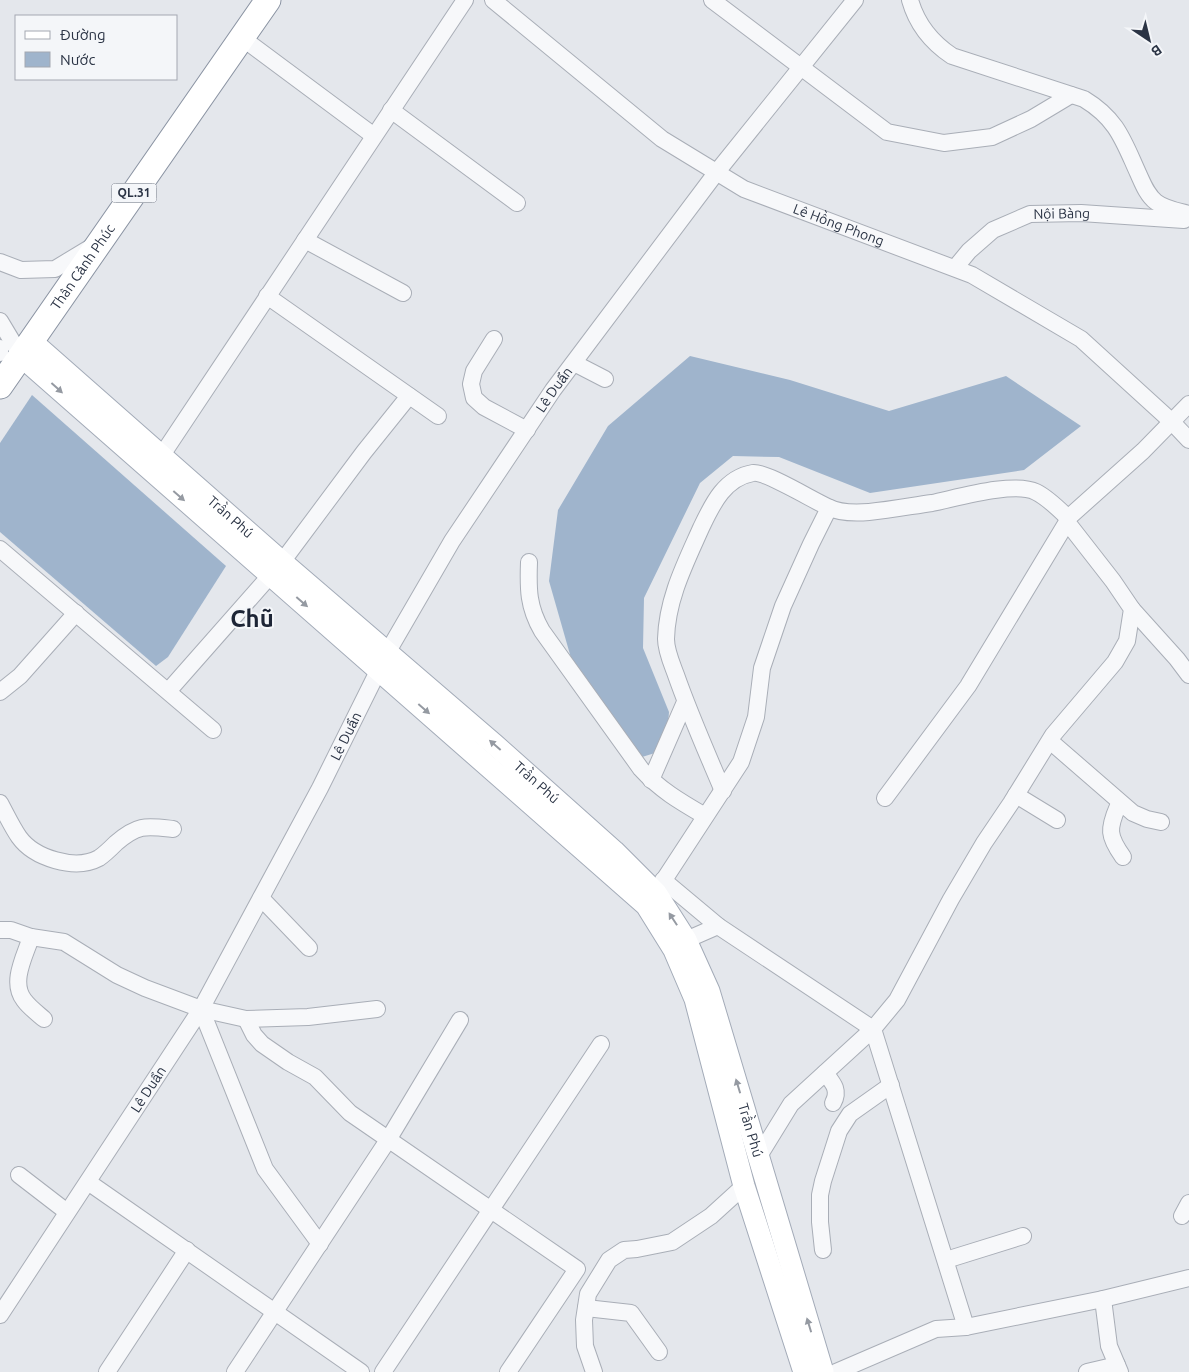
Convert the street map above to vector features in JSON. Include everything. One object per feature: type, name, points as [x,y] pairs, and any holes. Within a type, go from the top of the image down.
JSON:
[{"type":"highway","name":"Thân Cảnh Phúc","points":[[0,386],[13,349],[99,242],[268,0]]},
{"type":"main road","name":"Trần Phú","points":[[13,349],[156,464],[383,661],[496,745],[607,844],[655,893],[680,945],[709,991],[823,1372]]},
{"type":"main road","name":"Trần Phú","points":[[680,945],[744,1186],[804,1372]]},
{"type":"street","points":[[156,464],[465,0]]},
{"type":"street","name":"Lê Hồng Phong","points":[[493,0],[662,139],[716,173],[744,189],[972,274],[1081,339],[1171,421],[1189,440]]},
{"type":"street","points":[[712,0],[887,132],[944,144],[992,137],[1031,119],[1071,95]]},
{"type":"street","name":"Lê Duẩn","points":[[0,1315],[201,1009],[320,788],[383,661],[452,541],[574,362],[716,173],[854,0]]},
{"type":"street","points":[[910,0],[913,12],[921,27],[935,43],[952,56],[1084,99],[1096,106],[1113,123],[1121,135],[1145,188],[1154,201],[1165,207],[1189,214]]},
{"type":"street","points":[[241,37],[374,136]]},
{"type":"street","points":[[391,110],[517,203]]},
{"type":"street","name":"Nội Bàng","points":[[955,268],[968,251],[993,230],[1030,214],[1081,213],[1189,220]]},
{"type":"street","points":[[305,240],[404,293]]},
{"type":"street","points":[[0,262],[21,270],[55,269],[99,242]]},
{"type":"street","points":[[267,296],[438,416]]},
{"type":"street","points":[[0,320],[13,349]]},
{"type":"street","points":[[494,339],[474,371],[471,384],[474,398],[484,407],[527,430]]},
{"type":"street","points":[[574,362],[605,379]]},
{"type":"street","points":[[171,688],[276,568],[409,396]]},
{"type":"street","points":[[885,798],[968,686],[1068,520],[1143,451],[1189,404]]},
{"type":"street","points":[[723,791],[685,702],[666,641],[669,610],[683,568],[713,502],[720,492],[739,476],[755,473],[798,491],[829,508],[858,513],[934,502],[978,492],[1022,489],[1037,492],[1068,520],[1132,609],[1189,675]]},
{"type":"street","points":[[655,893],[741,762],[751,735],[759,700],[762,668],[783,606],[829,508]]},
{"type":"street","points":[[0,549],[212,730]]},
{"type":"street","points":[[529,562],[528,594],[536,622],[651,780],[669,794],[705,816]]},
{"type":"street","points":[[759,1156],[791,1104],[873,1029],[898,1000],[974,859],[1050,741],[1115,662],[1127,641],[1132,609]]},
{"type":"street","points":[[0,692],[20,676],[76,613]]},
{"type":"street","points":[[651,780],[685,702]]},
{"type":"street","points":[[1050,741],[1118,806],[1161,822]]},
{"type":"street","points":[[1016,795],[1057,820]]},
{"type":"street","points":[[0,803],[19,837],[27,846],[56,861],[77,864],[100,857],[138,828],[173,829]]},
{"type":"street","points":[[1118,806],[1111,822],[1110,830],[1115,845],[1123,857]]},
{"type":"street","name":"Trần Phú","points":[[655,893],[718,926],[873,1029]]},
{"type":"street","points":[[261,898],[309,948]]},
{"type":"street","points":[[680,945],[718,926]]},
{"type":"street","points":[[0,930],[11,930],[31,937],[64,942],[117,975],[145,988],[201,1009],[246,1020],[308,1017],[377,1009]]},
{"type":"street","points":[[31,937],[18,977],[19,991],[25,1002],[44,1019]]},
{"type":"street","points":[[201,1009],[265,1168],[320,1244]]},
{"type":"street","points":[[246,1020],[254,1035],[262,1044],[288,1062],[315,1077],[350,1113],[577,1269],[508,1372]]},
{"type":"street","points":[[235,1372],[388,1140],[460,1020]]},
{"type":"street","points":[[873,1029],[966,1327]]},
{"type":"street","points":[[383,1372],[602,1044]]},
{"type":"street","points":[[825,1073],[835,1086],[836,1092],[833,1103]]},
{"type":"street","points":[[823,1250],[820,1195],[839,1131],[850,1114],[891,1085]]},
{"type":"street","points":[[19,1175],[67,1212]]},
{"type":"street","points":[[88,1182],[361,1372]]},
{"type":"street","points":[[594,1372],[586,1346],[584,1320],[588,1294],[609,1260],[614,1254],[624,1250],[672,1242],[711,1216],[744,1186]]},
{"type":"street","points":[[946,1260],[1023,1236]]},
{"type":"street","points":[[107,1372],[187,1250]]},
{"type":"street","points":[[836,1372],[936,1329],[966,1327],[1103,1299],[1189,1278]]},
{"type":"street","points":[[1087,1372],[1118,1368],[1109,1346],[1103,1299]]},
{"type":"street","points":[[586,1308],[631,1313],[659,1352]]},
{"type":"water","points":[[690,356],[790,380],[889,411],[1006,376],[1081,426],[1024,470],[870,493],[779,457],[733,456],[700,483],[644,598],[643,648],[669,712],[668,725],[655,753],[642,757],[571,658],[549,581],[558,510],[608,426]]},
{"type":"water","points":[[32,395],[226,566],[168,657],[156,666],[0,532],[0,443]]},
{"type":"district","name":"Chũ","points":[[252,619]]}]
